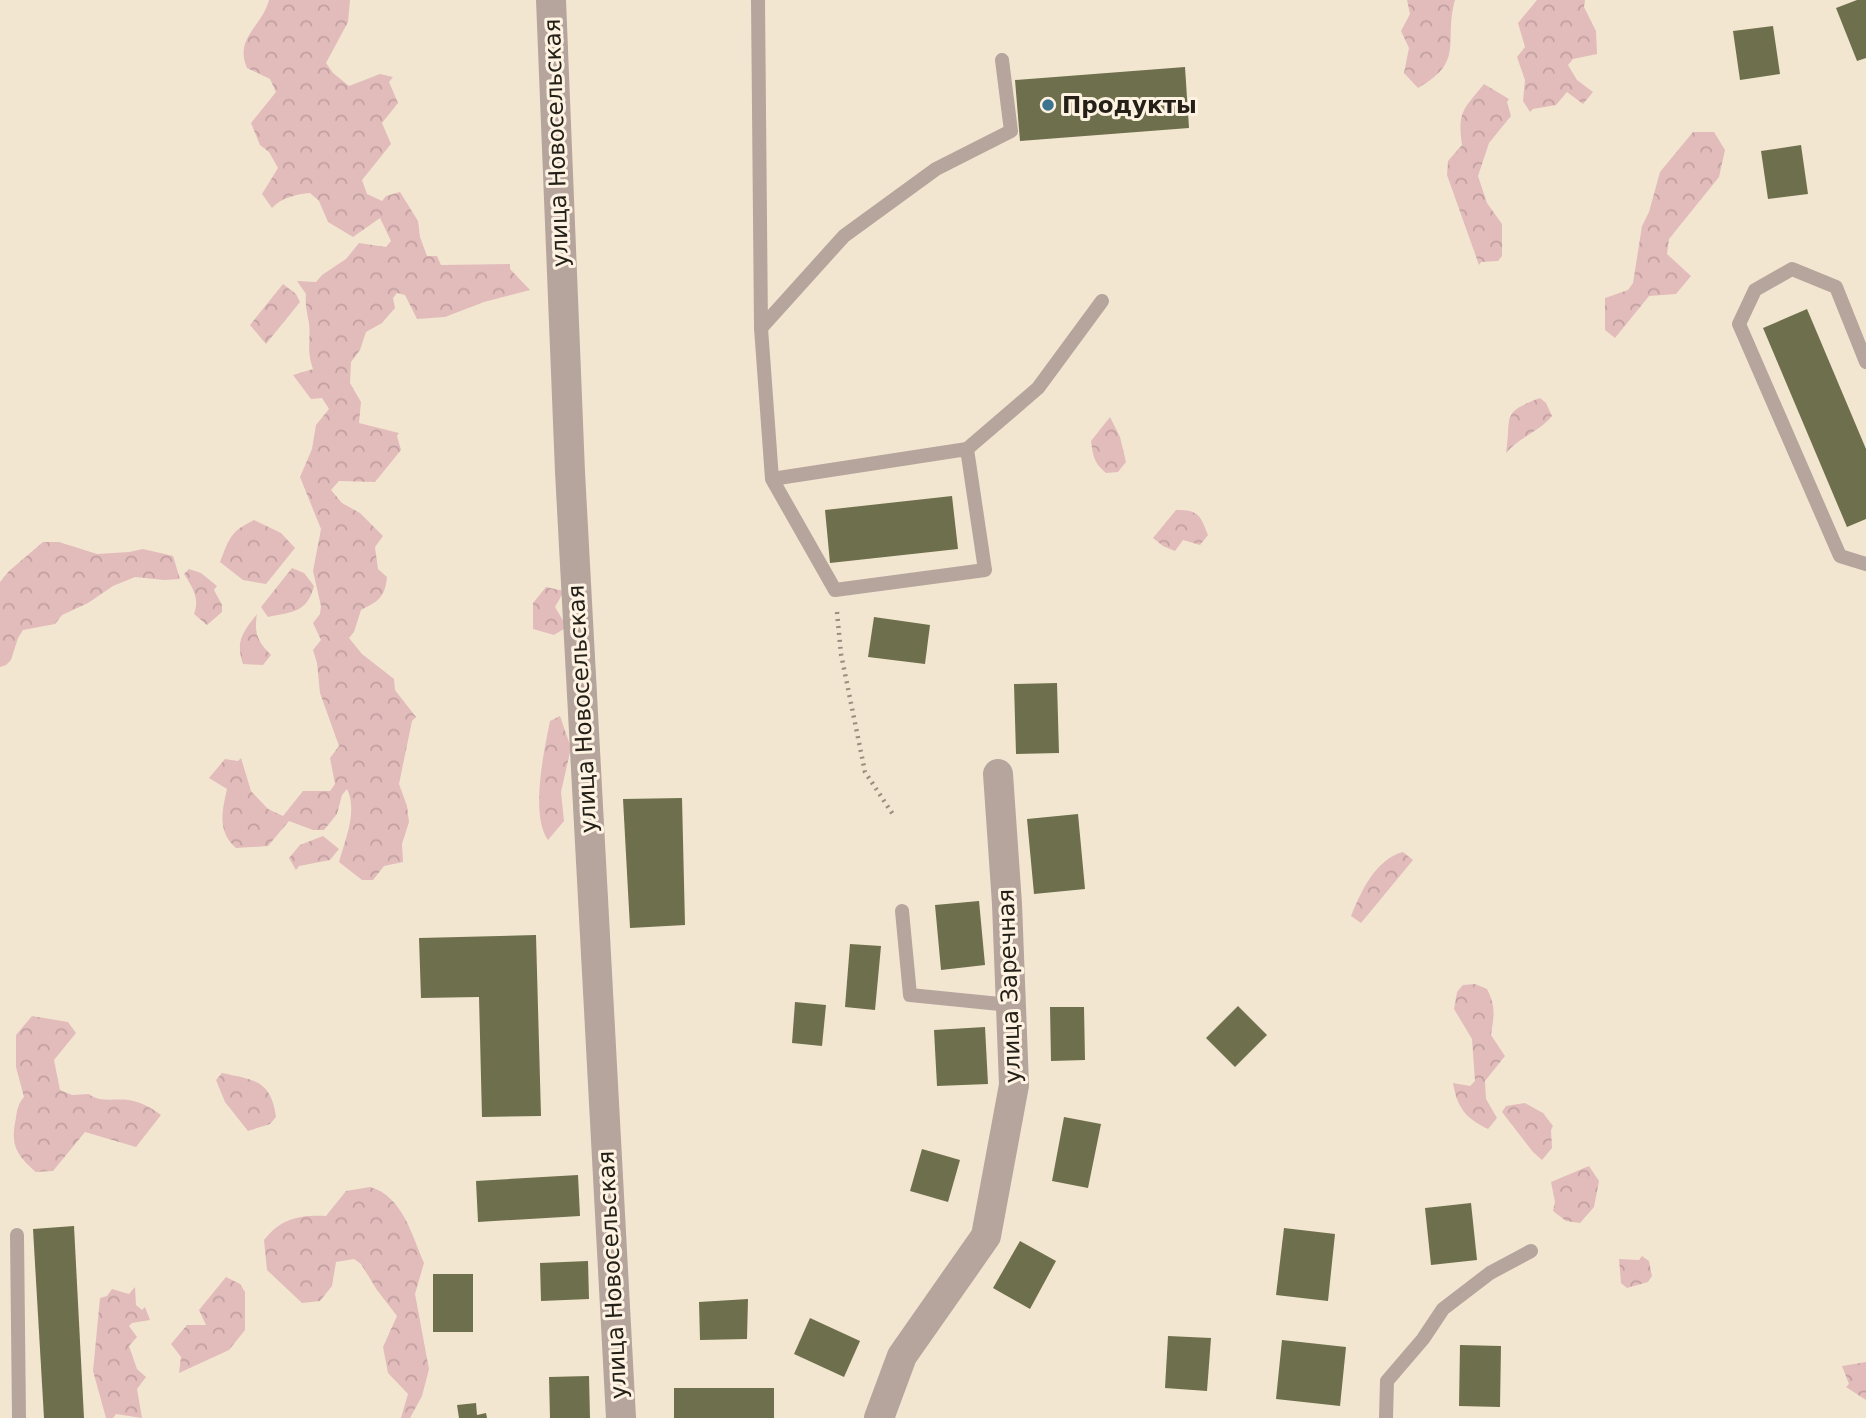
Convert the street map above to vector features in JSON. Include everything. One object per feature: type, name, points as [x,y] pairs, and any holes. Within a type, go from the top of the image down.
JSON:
[{"type":"street","name":"улица Новосельская","points":[[551,0],[569,458],[621,1418]]},
{"type":"street","name":"улица Заречная","points":[[879,1418],[902,1356],[986,1236],[1014,1085],[1007,904],[998,774]]},
{"type":"lane","points":[[758,0],[761,328],[772,479],[835,590],[985,570],[967,449]]},
{"type":"lane","points":[[761,328],[844,236],[936,169],[1011,131],[1002,60]]},
{"type":"lane","points":[[1866,362],[1836,287],[1792,269],[1755,290],[1739,324],[1840,556],[1866,564]]},
{"type":"lane","points":[[772,479],[967,449],[1038,388],[1102,300]]},
{"type":"lane","points":[[902,911],[910,995],[1010,1004]]},
{"type":"lane","points":[[17,1235],[19,1418]]},
{"type":"lane","points":[[1386,1418],[1387,1381],[1423,1339],[1443,1309],[1490,1273],[1531,1251]]},
{"type":"path","points":[[835,590],[841,654],[864,772],[894,816]]},
{"type":"green space","points":[[269,0],[350,0],[348,22],[326,63],[333,73],[349,86],[380,74],[393,77],[389,82],[398,103],[382,123],[391,144],[362,180],[367,194],[382,201],[386,196],[400,192],[418,221],[427,256],[437,256],[441,265],[510,264],[510,269],[530,290],[484,302],[445,317],[417,319],[405,295],[397,293],[393,298],[395,308],[382,323],[366,332],[360,350],[351,362],[350,383],[361,402],[359,423],[399,433],[397,436],[401,450],[375,482],[339,481],[331,490],[342,503],[360,513],[383,536],[375,547],[378,569],[387,577],[385,589],[377,601],[361,610],[354,632],[349,638],[362,654],[394,679],[395,690],[416,717],[412,721],[399,784],[407,806],[409,822],[402,844],[403,862],[384,866],[373,880],[362,880],[339,862],[351,816],[347,789],[342,795],[337,814],[324,830],[313,830],[289,821],[268,846],[236,848],[223,828],[227,789],[209,778],[225,759],[238,761],[241,758],[251,791],[268,809],[283,816],[303,791],[330,791],[335,784],[330,758],[339,746],[320,693],[313,650],[321,640],[313,623],[320,614],[321,606],[313,571],[321,529],[300,477],[312,449],[316,425],[329,409],[322,398],[311,399],[293,375],[313,369],[309,350],[306,294],[297,281],[316,282],[346,259],[359,243],[386,247],[391,241],[380,218],[353,237],[328,222],[319,201],[310,193],[290,197],[272,208],[262,194],[278,168],[269,152],[260,145],[251,123],[276,92],[270,79],[247,68],[244,49],[246,40]]},
{"type":"green space","points":[[1407,0],[1455,0],[1448,59],[1433,78],[1418,88],[1404,73],[1409,48],[1401,31],[1410,14]]},
{"type":"green space","points":[[1537,0],[1585,0],[1584,7],[1596,31],[1597,54],[1573,59],[1568,65],[1577,80],[1593,92],[1583,104],[1567,92],[1556,105],[1533,109],[1530,112],[1523,101],[1525,80],[1517,57],[1525,47],[1518,23]]},
{"type":"green space","points":[[1484,84],[1509,99],[1507,102],[1511,116],[1489,143],[1478,176],[1487,203],[1502,224],[1502,256],[1498,261],[1481,262],[1479,265],[1447,175],[1448,161],[1462,145],[1461,117]]},
{"type":"green space","points":[[1693,132],[1714,132],[1725,150],[1719,177],[1669,239],[1667,254],[1691,276],[1676,294],[1649,296],[1615,338],[1605,330],[1605,298],[1628,290],[1633,283],[1642,226],[1649,212],[1660,172]]},
{"type":"green space","points":[[283,284],[296,294],[300,302],[266,344],[250,325]]},
{"type":"green space","points":[[1540,398],[1546,403],[1552,416],[1506,453],[1510,417],[1513,412]]},
{"type":"green space","points":[[1110,417],[1120,437],[1126,462],[1118,472],[1106,473],[1095,459],[1091,441]]},
{"type":"green space","points":[[1176,510],[1190,511],[1198,515],[1208,535],[1200,545],[1183,540],[1175,551],[1153,538]]},
{"type":"green space","points":[[254,520],[281,533],[295,548],[266,584],[243,580],[220,562],[232,536]]},
{"type":"green space","points":[[43,542],[59,542],[97,554],[143,549],[173,556],[180,579],[135,577],[113,586],[88,603],[62,615],[55,624],[23,630],[11,660],[0,667],[0,582]]},
{"type":"green space","points":[[292,568],[304,573],[314,586],[311,595],[297,610],[268,617],[261,607]]},
{"type":"green space","points":[[189,569],[201,573],[217,586],[214,590],[222,605],[222,612],[207,625],[194,614],[196,598],[184,574]]},
{"type":"green space","points":[[546,587],[564,591],[555,607],[567,627],[554,635],[533,629],[533,603]]},
{"type":"green space","points":[[257,614],[258,636],[271,655],[263,665],[243,664],[240,643]]},
{"type":"green space","points":[[560,716],[571,748],[561,792],[564,821],[548,840],[540,815],[540,782],[550,721]]},
{"type":"green space","points":[[323,836],[339,849],[330,860],[299,866],[296,870],[289,858],[300,845]]},
{"type":"green space","points":[[1403,852],[1413,860],[1361,923],[1351,916],[1365,887],[1385,861]]},
{"type":"green space","points":[[1475,984],[1487,989],[1490,995],[1493,1011],[1491,1035],[1505,1056],[1485,1081],[1486,1099],[1497,1118],[1488,1129],[1473,1121],[1463,1111],[1453,1083],[1470,1086],[1475,1081],[1472,1039],[1454,1009],[1457,992],[1463,985]]},
{"type":"green space","points":[[32,1016],[68,1022],[76,1033],[54,1060],[60,1090],[72,1095],[89,1094],[103,1099],[133,1101],[161,1115],[136,1147],[85,1132],[53,1171],[36,1172],[19,1154],[14,1142],[14,1127],[17,1110],[24,1097],[16,1067],[16,1035]]},
{"type":"green space","points":[[222,1073],[252,1080],[265,1089],[274,1105],[276,1117],[270,1124],[248,1131],[225,1102],[216,1080]]},
{"type":"green space","points":[[1525,1103],[1543,1113],[1553,1126],[1552,1148],[1542,1160],[1502,1112],[1506,1106]]},
{"type":"green space","points":[[1589,1166],[1599,1181],[1594,1207],[1580,1223],[1566,1221],[1553,1211],[1555,1202],[1551,1182]]},
{"type":"green space","points":[[370,1187],[391,1199],[398,1208],[424,1263],[415,1294],[429,1369],[422,1396],[410,1418],[401,1418],[408,1394],[388,1373],[383,1347],[397,1316],[361,1264],[354,1259],[336,1262],[332,1286],[320,1301],[302,1303],[267,1270],[264,1240],[277,1227],[299,1217],[326,1216],[346,1191]]},
{"type":"green space","points":[[1642,1256],[1649,1261],[1652,1276],[1648,1282],[1627,1288],[1621,1283],[1619,1259],[1639,1260]]},
{"type":"green space","points":[[226,1277],[240,1284],[245,1292],[245,1330],[229,1350],[179,1373],[181,1357],[171,1344],[187,1325],[206,1325],[199,1310]]},
{"type":"green space","points":[[135,1287],[136,1305],[142,1310],[145,1307],[150,1320],[129,1326],[137,1337],[129,1346],[137,1369],[146,1377],[137,1389],[142,1418],[116,1414],[113,1418],[106,1418],[93,1371],[100,1298],[107,1296],[112,1289],[129,1294]]},
{"type":"green space","points":[[1866,1362],[1866,1400],[1846,1387],[1849,1384],[1842,1366]]},
{"type":"building","points":[[1857,0],[1866,0],[1866,58],[1857,61],[1836,8]]},
{"type":"building","points":[[1773,26],[1780,74],[1740,80],[1733,31]]},
{"type":"building","points":[[1185,67],[1189,128],[1020,141],[1015,80]]},
{"type":"building","points":[[1801,145],[1808,194],[1768,199],[1761,151]]},
{"type":"building","points":[[1807,309],[1866,449],[1866,519],[1847,527],[1763,328]]},
{"type":"building","points":[[952,496],[958,549],[830,563],[825,510]]},
{"type":"building","points":[[874,617],[930,625],[925,664],[868,657]]},
{"type":"building","points":[[1057,683],[1059,753],[1016,754],[1014,684]]},
{"type":"building","points":[[682,798],[685,925],[630,928],[623,799]]},
{"type":"building","points":[[1078,814],[1085,889],[1034,894],[1027,819]]},
{"type":"building","points":[[979,901],[985,965],[941,970],[935,905]]},
{"type":"building","points":[[536,935],[541,1116],[482,1117],[479,997],[421,998],[419,938]]},
{"type":"building","points":[[850,944],[881,946],[875,1010],[845,1007]]},
{"type":"building","points":[[795,1002],[826,1005],[822,1046],[792,1043]]},
{"type":"building","points":[[1238,1006],[1267,1035],[1235,1067],[1206,1038]]},
{"type":"building","points":[[1050,1007],[1084,1007],[1085,1060],[1051,1061]]},
{"type":"building","points":[[985,1027],[988,1084],[937,1086],[934,1030]]},
{"type":"building","points":[[1064,1117],[1101,1124],[1088,1188],[1052,1181]]},
{"type":"building","points":[[922,1149],[960,1160],[948,1202],[910,1191]]},
{"type":"building","points":[[578,1175],[580,1216],[478,1222],[476,1181]]},
{"type":"building","points":[[1471,1203],[1477,1260],[1431,1265],[1425,1208]]},
{"type":"building","points":[[74,1226],[84,1418],[44,1418],[33,1229]]},
{"type":"building","points":[[1284,1228],[1335,1234],[1328,1301],[1276,1295]]},
{"type":"building","points":[[1020,1241],[1056,1261],[1030,1309],[993,1288]]},
{"type":"building","points":[[588,1261],[589,1299],[541,1301],[540,1263]]},
{"type":"building","points":[[433,1274],[473,1274],[473,1332],[433,1332]]},
{"type":"building","points":[[748,1299],[747,1339],[700,1340],[699,1302]]},
{"type":"building","points":[[810,1318],[860,1341],[844,1377],[794,1354]]},
{"type":"building","points":[[1168,1336],[1211,1338],[1207,1391],[1165,1388]]},
{"type":"building","points":[[1282,1340],[1346,1347],[1340,1406],[1276,1399]]},
{"type":"building","points":[[1460,1345],[1501,1346],[1500,1407],[1459,1406]]},
{"type":"building","points":[[589,1376],[590,1418],[550,1418],[549,1377]]},
{"type":"building","points":[[674,1388],[774,1388],[774,1418],[674,1418]]},
{"type":"building","points":[[476,1403],[477,1415],[486,1413],[487,1418],[459,1418],[457,1405]]},
{"type":"place","name":"Продукты","points":[[1048,105]]}]
